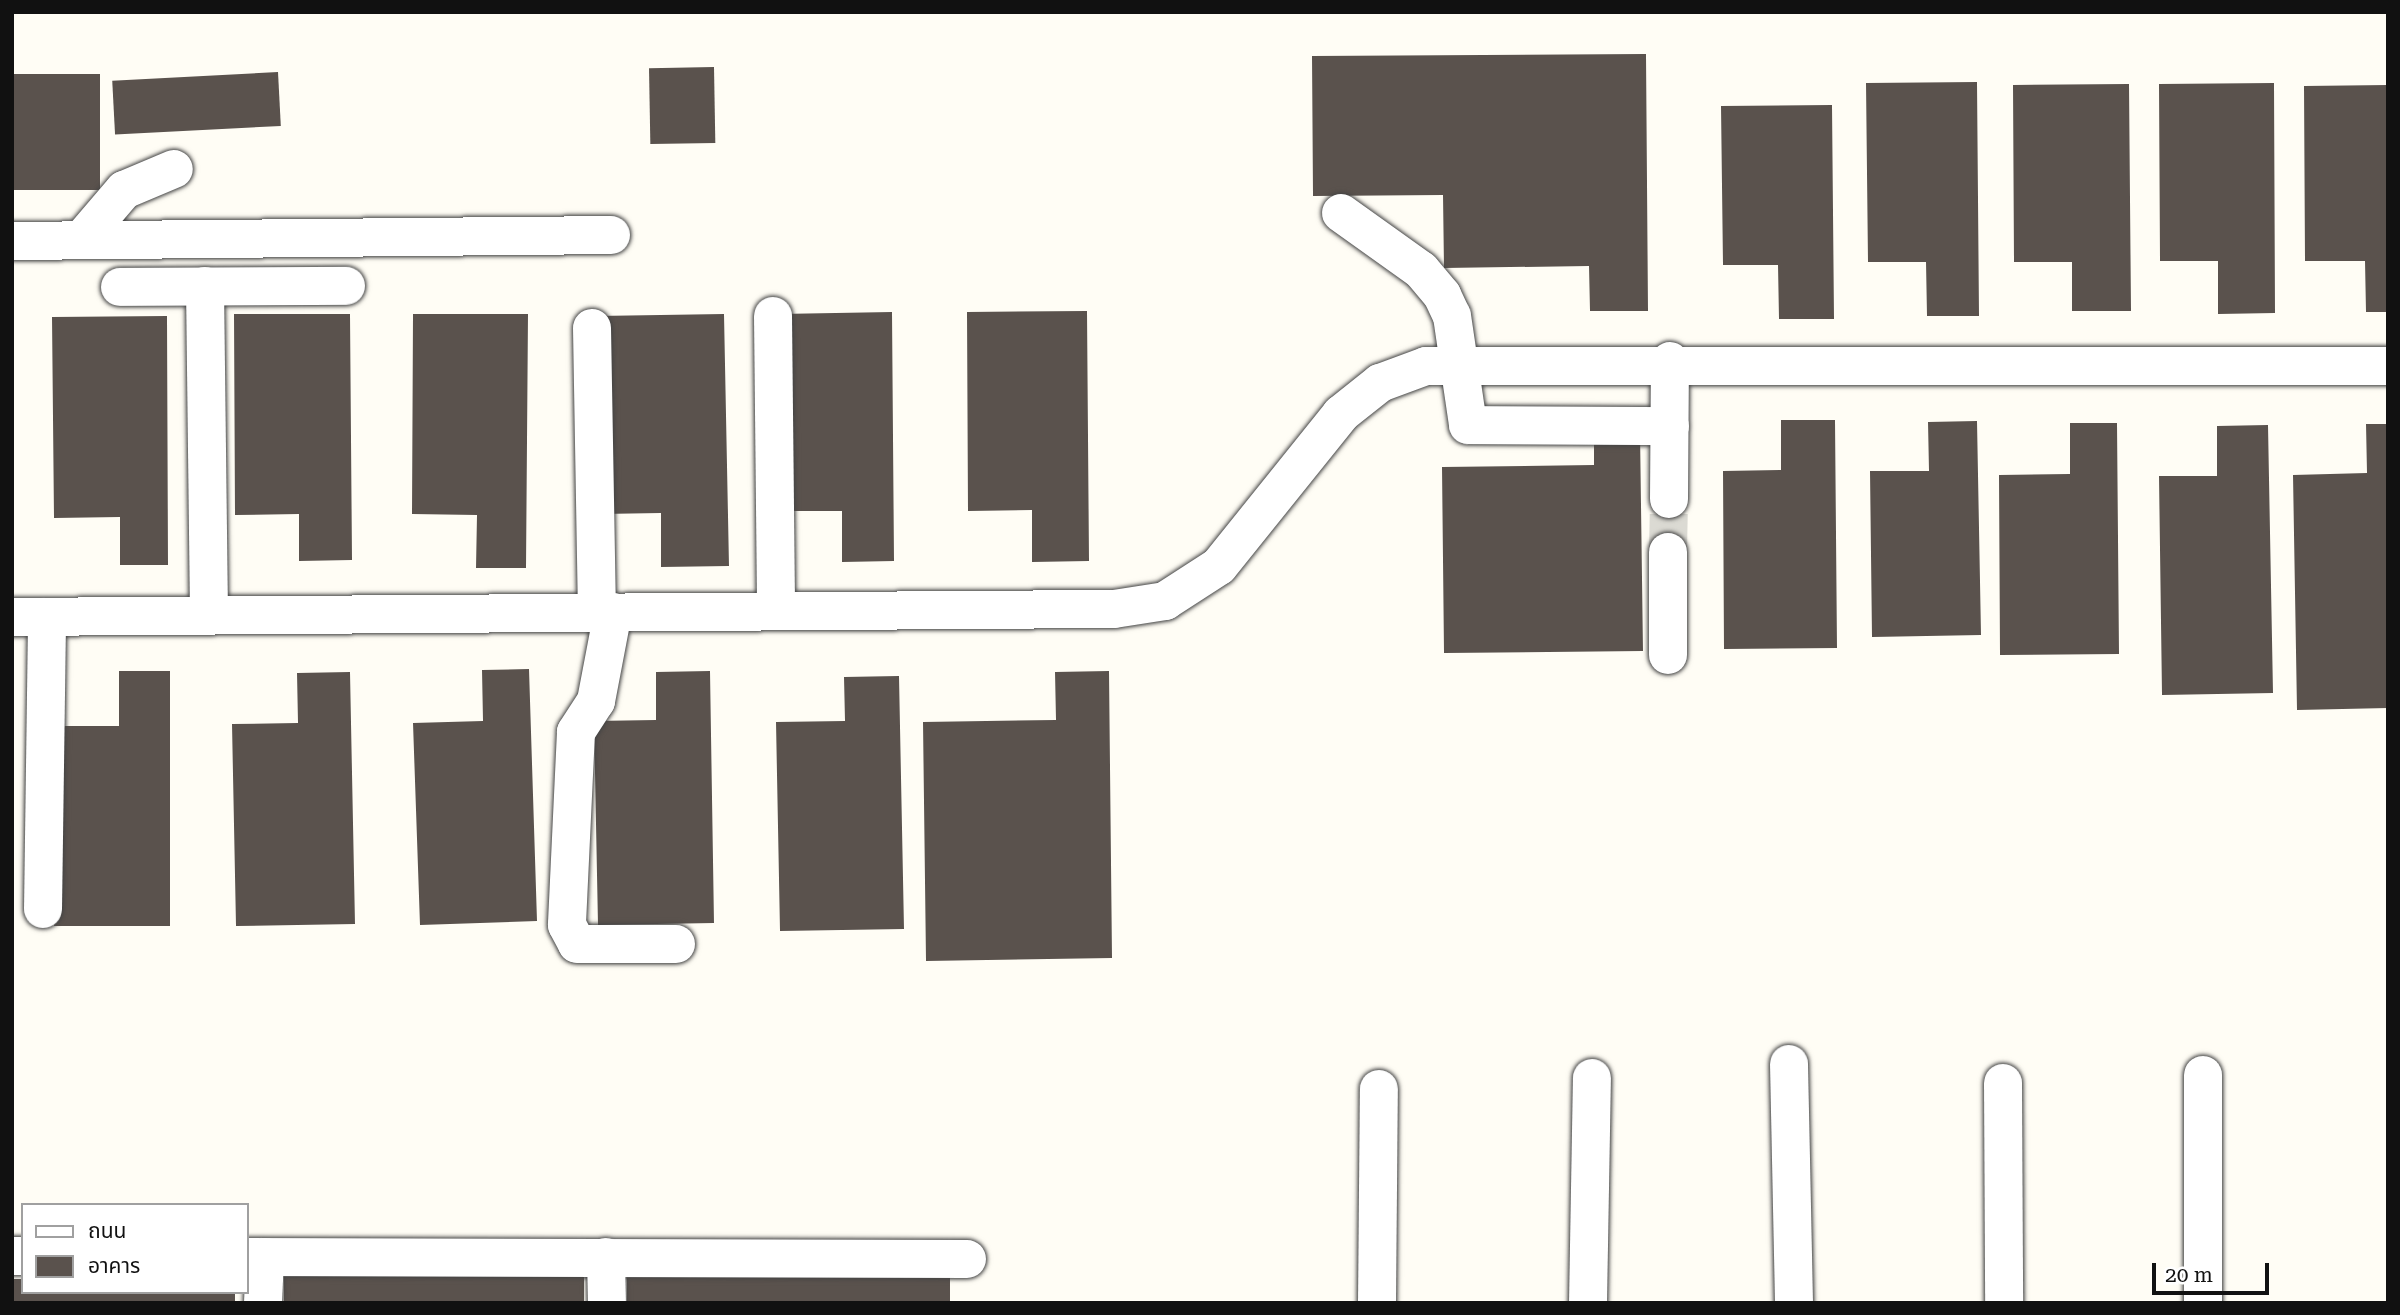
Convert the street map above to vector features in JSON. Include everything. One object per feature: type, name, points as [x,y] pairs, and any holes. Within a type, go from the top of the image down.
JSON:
[{"type":"street","points":[[82,239],[124,190],[174,169]]},
{"type":"street","points":[[1341,213],[1421,270],[1442,295],[1459,363],[1468,425],[1670,426]]},
{"type":"street","points":[[12,241],[611,235]]},
{"type":"street","points":[[205,286],[209,613]]},
{"type":"street","points":[[120,287],[346,286]]},
{"type":"street","points":[[773,316],[776,610]]},
{"type":"street","points":[[592,328],[605,612],[596,701],[576,732],[567,925],[577,944],[676,944]]},
{"type":"street","points":[[1669,499],[1670,361]]},
{"type":"street","points":[[43,909],[30,617],[209,613],[1045,611],[1165,601],[1219,566],[1341,414],[1380,383],[1426,366],[1459,363],[1670,361],[2388,366]]},
{"type":"street","points":[[1668,552],[1668,655]]},
{"type":"street","points":[[1789,1064],[1794,1303]]},
{"type":"street","points":[[2203,1075],[2203,1303]]},
{"type":"street","points":[[1588,1303],[1592,1079]]},
{"type":"street","points":[[2003,1083],[2004,1303]]},
{"type":"street","points":[[1377,1303],[1379,1089]]},
{"type":"street","points":[[263,1303],[256,1257],[967,1259]]},
{"type":"street","points":[[606,1257],[607,1303]]},
{"type":"building","points":[[1646,54],[1648,311],[1590,311],[1589,266],[1444,268],[1443,195],[1313,196],[1312,56]]},
{"type":"building","points":[[714,67],[715,143],[650,144],[649,68]]},
{"type":"building","points":[[278,72],[281,126],[115,135],[112,81]]},
{"type":"building","points":[[12,74],[100,74],[100,190],[12,190]]},
{"type":"building","points":[[1977,82],[1979,316],[1927,316],[1926,262],[1868,262],[1866,83]]},
{"type":"building","points":[[2274,83],[2275,313],[2218,314],[2218,261],[2160,261],[2159,84]]},
{"type":"building","points":[[2129,84],[2131,311],[2072,311],[2072,262],[2014,262],[2013,85]]},
{"type":"building","points":[[2388,85],[2388,312],[2366,312],[2365,261],[2305,261],[2304,86]]},
{"type":"building","points":[[1832,105],[1834,319],[1779,319],[1778,265],[1723,265],[1721,106]]},
{"type":"building","points":[[1087,311],[1089,561],[1032,562],[1032,510],[968,511],[967,312]]},
{"type":"building","points":[[892,312],[894,561],[842,562],[842,511],[780,511],[779,314]]},
{"type":"building","points":[[234,314],[350,314],[352,560],[299,561],[299,514],[235,515]]},
{"type":"building","points":[[413,314],[528,314],[526,568],[476,568],[477,515],[412,514]]},
{"type":"building","points":[[724,314],[729,566],[661,567],[661,513],[601,514],[597,316]]},
{"type":"building","points":[[167,316],[168,565],[120,565],[120,517],[54,518],[52,317]]},
{"type":"building","points":[[1781,420],[1835,420],[1837,648],[1724,649],[1723,471],[1781,470]]},
{"type":"building","points":[[1977,421],[1981,635],[1872,637],[1870,471],[1929,471],[1928,422]]},
{"type":"building","points":[[2070,423],[2117,423],[2119,654],[2000,655],[1999,475],[2070,474]]},
{"type":"building","points":[[2366,424],[2388,424],[2388,708],[2297,710],[2293,475],[2367,473]]},
{"type":"building","points":[[2268,425],[2273,693],[2162,695],[2159,476],[2217,476],[2217,426]]},
{"type":"building","points":[[1594,432],[1640,432],[1643,651],[1444,653],[1442,467],[1594,465]]},
{"type":"building","points":[[529,669],[537,921],[420,925],[413,723],[483,721],[482,670]]},
{"type":"building","points":[[119,671],[170,671],[170,926],[54,926],[54,726],[119,726]]},
{"type":"building","points":[[710,671],[714,923],[598,925],[594,721],[656,720],[656,672]]},
{"type":"building","points":[[1109,671],[1112,958],[926,961],[923,722],[1056,720],[1055,672]]},
{"type":"building","points":[[350,672],[355,924],[236,926],[232,724],[298,723],[297,673]]},
{"type":"building","points":[[899,676],[904,929],[780,931],[776,722],[845,721],[844,677]]},
{"type":"building","points":[[627,1270],[950,1270],[950,1303],[627,1303]]},
{"type":"building","points":[[284,1274],[584,1274],[584,1303],[284,1303]]},
{"type":"building","points":[[12,1279],[21,1279],[21,1294],[235,1294],[235,1303],[12,1303]]},
{"type":"tunnel","points":[[1668,552],[1669,499]]}]
